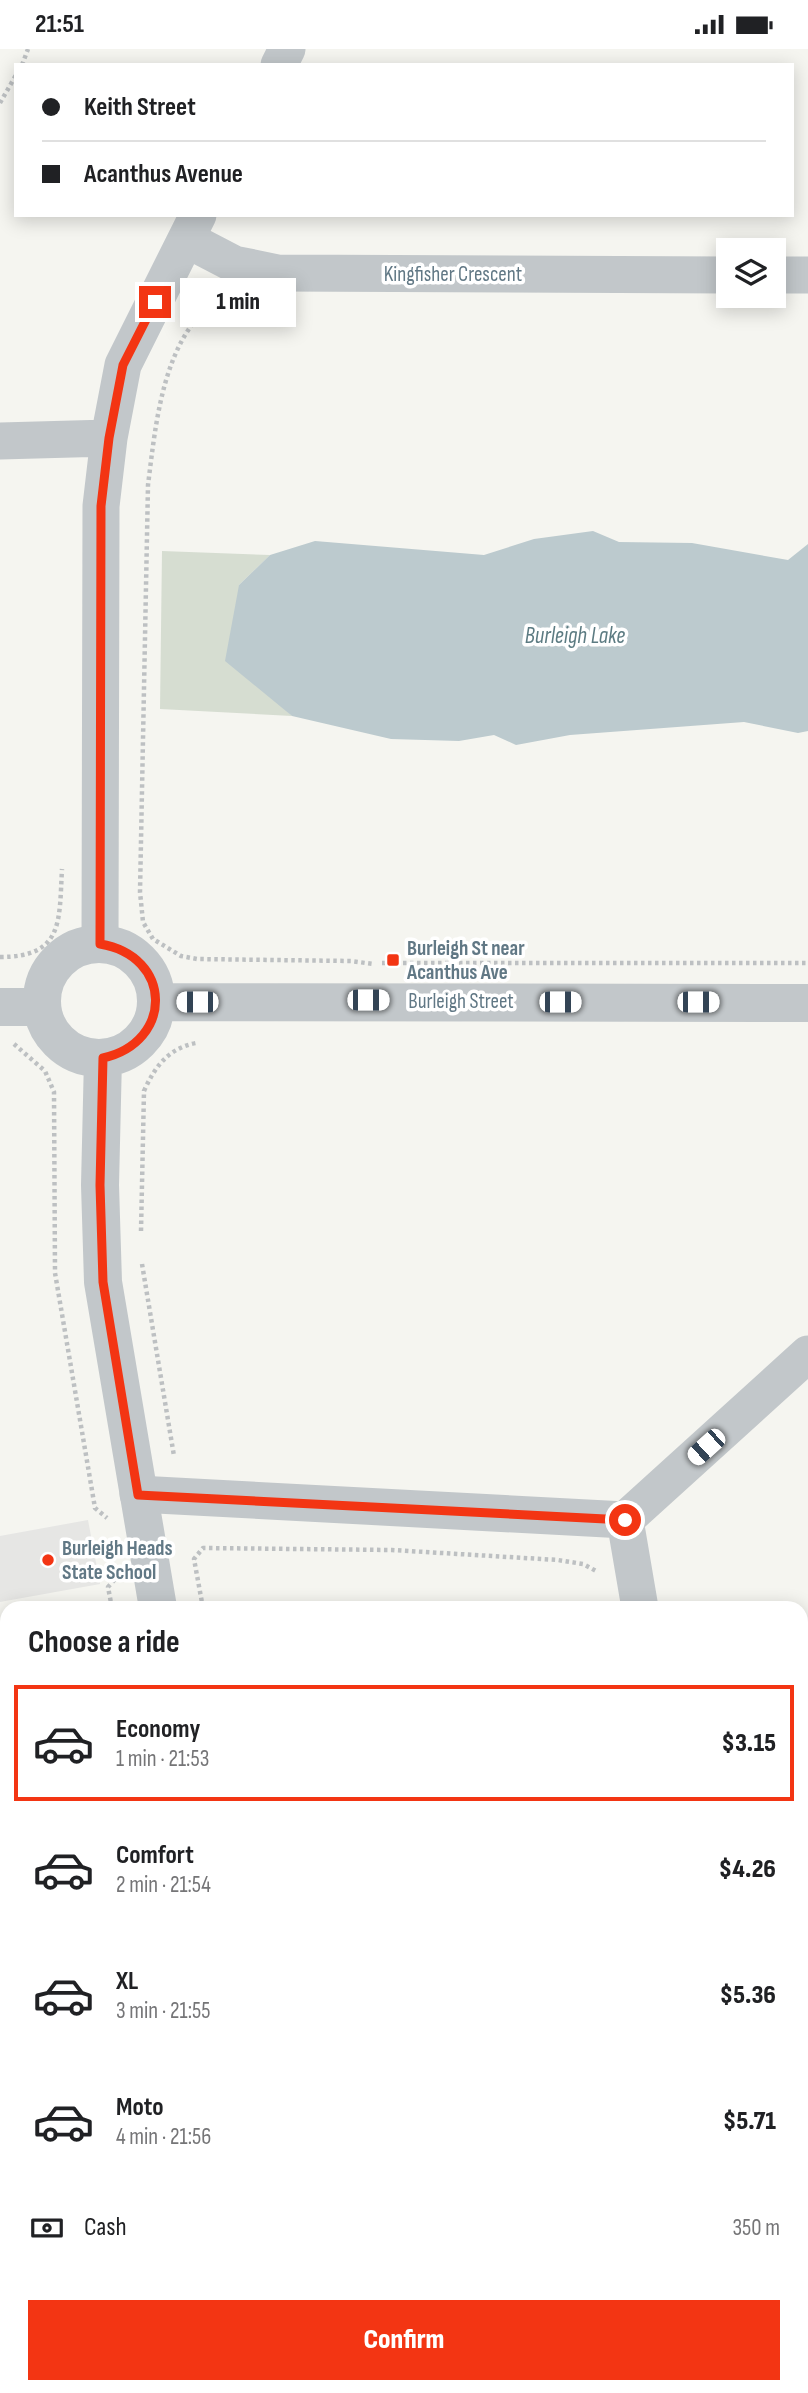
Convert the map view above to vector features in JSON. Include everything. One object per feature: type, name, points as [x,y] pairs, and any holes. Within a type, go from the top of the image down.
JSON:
[{"type":"street","name":"Kingfisher Crescent","points":[[192,227],[234,264],[278,273],[716,275]]},
{"type":"street","points":[[100,944],[101,506],[109,438],[123,365],[192,227]]},
{"type":"street","points":[[786,275],[808,275]]},
{"type":"street","points":[[0,441],[109,438]]},
{"type":"street","points":[[100,944],[118,947],[133,955],[146,968],[156,1002],[153,1019],[134,1046],[103,1058],[69,1050],[56,1039],[46,1024],[42,1007],[43,988],[51,970],[64,956],[81,947],[100,944]]},
{"type":"street","name":"Burleigh Street","points":[[156,1002],[808,1003]]},
{"type":"street","points":[[3,1024],[42,1007]]},
{"type":"street","points":[[103,1058],[100,1185],[103,1282],[157,1601]]},
{"type":"street","points":[[138,1495],[625,1520],[808,1354]]},
{"type":"street","points":[[625,1520],[639,1601]]},
{"type":"path","points":[[0,103],[14,78]]},
{"type":"path","points":[[218,299],[200,311],[187,329],[171,369],[156,422],[148,485],[140,892],[144,922],[153,939],[173,952],[197,959],[351,961],[376,964],[808,963]]},
{"type":"path","points":[[0,957],[26,957],[50,942],[57,929],[62,865]]},
{"type":"path","points":[[3,1024],[45,1071],[54,1092]]},
{"type":"path","points":[[141,1234],[144,1091],[153,1072],[167,1056],[181,1046],[196,1043]]},
{"type":"path","points":[[141,1257],[174,1457]]},
{"type":"path","points":[[202,1601],[194,1559],[203,1548],[393,1550],[558,1560],[583,1564],[601,1573]]},
{"type":"shaded area","points":[[162,551],[270,555],[239,585],[265,691],[292,716],[160,709]]},
{"type":"shaded area","name":"Burleigh Heads State School","points":[[88,1520],[100,1584],[0,1601],[0,1536]]},
{"type":"water","name":"Burleigh Lake","points":[[593,531],[619,542],[692,543],[788,560],[808,544],[808,731],[798,733],[744,722],[570,735],[516,745],[494,735],[459,741],[391,739],[292,716],[225,661],[239,585],[270,555],[315,541],[484,555],[534,539]]},
{"type":"place","name":"Burleigh St near Acanthus Ave","points":[[393,960]]},
{"type":"place","name":"Burleigh Heads State School","points":[[48,1560]]},
{"type":"route","points":[[155,302],[123,365],[109,438],[101,506],[100,944],[118,947],[133,955],[146,968],[156,1002],[153,1019],[146,1034],[134,1046],[103,1058],[100,1185],[103,1282],[138,1495],[625,1520]]}]
